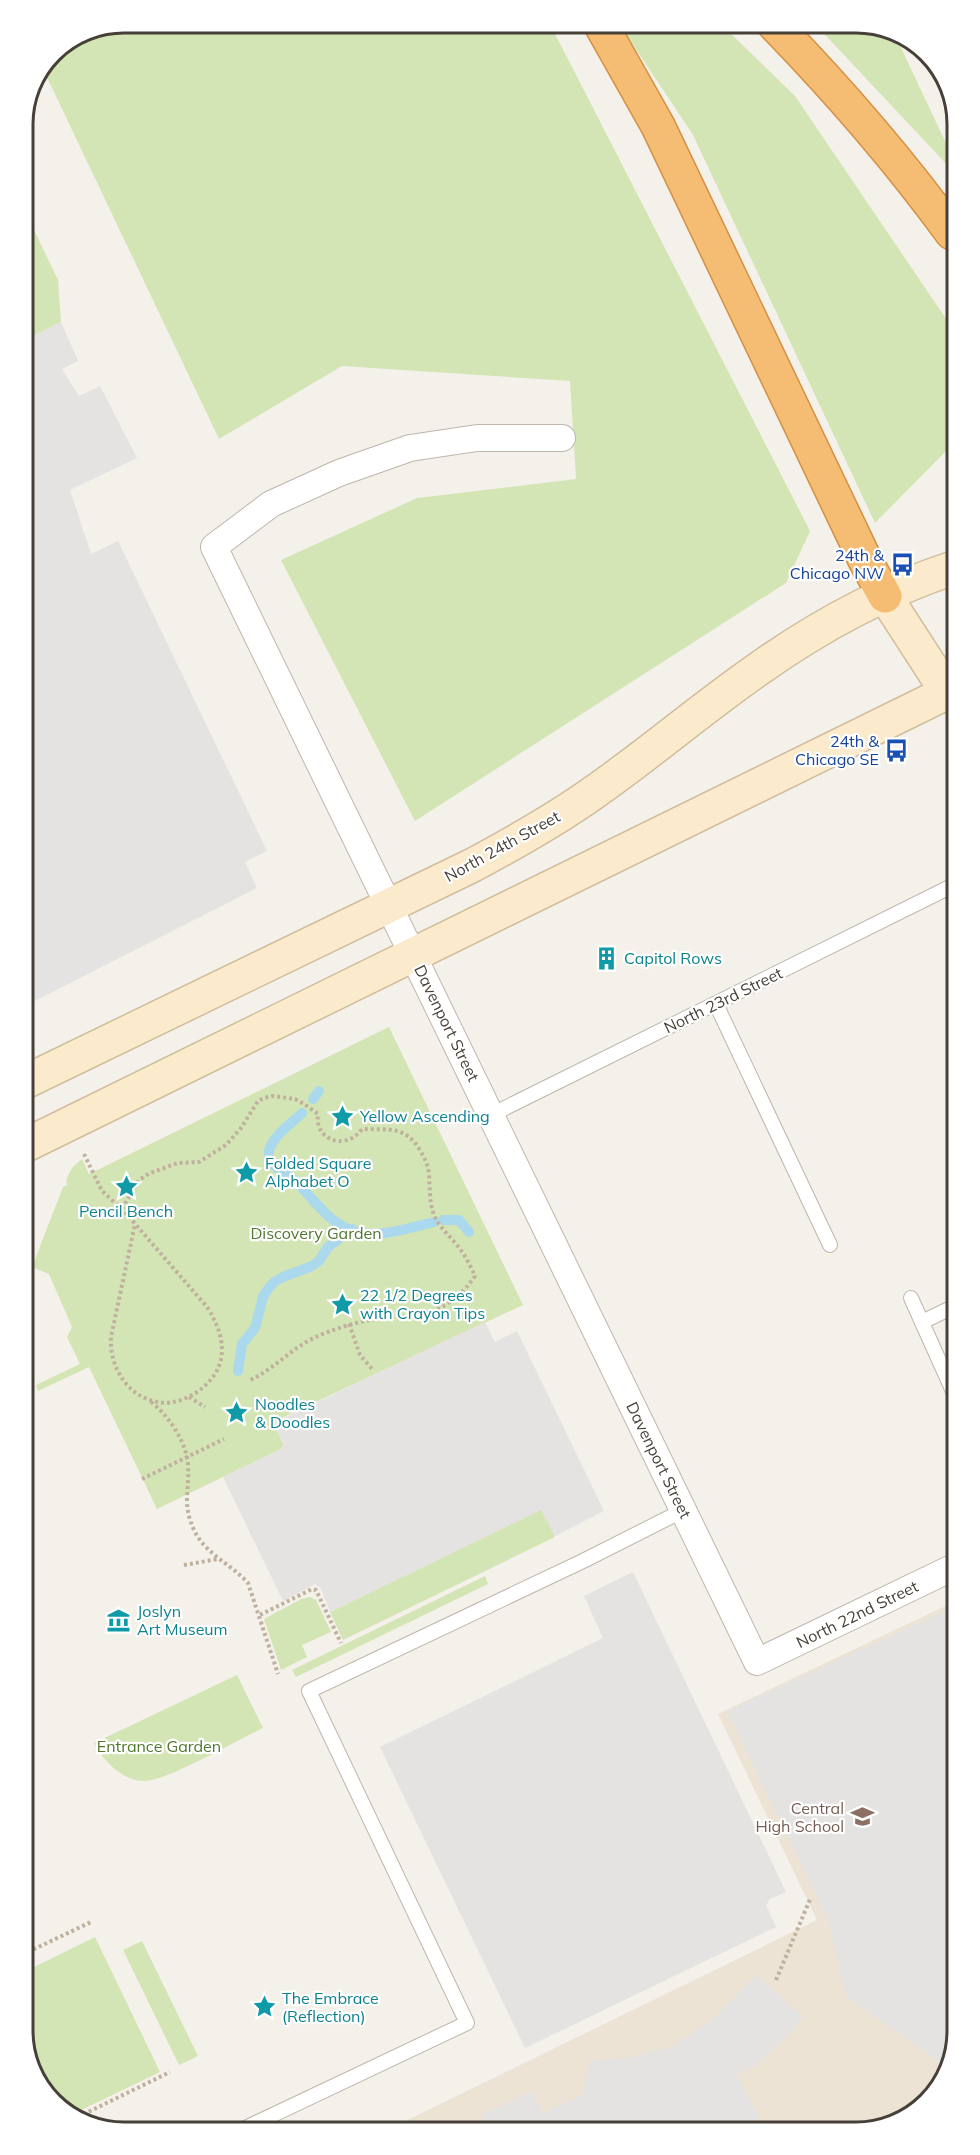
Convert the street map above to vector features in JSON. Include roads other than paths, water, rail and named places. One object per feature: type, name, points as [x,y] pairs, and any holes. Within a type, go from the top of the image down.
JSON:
[{"type":"highway","points":[[606,33],[658,126],[861,552],[885,596]]},
{"type":"highway","points":[[782,33],[902,166],[947,226]]},
{"type":"main road","name":"North 24th Street","points":[[33,1078],[473,865],[553,820],[628,768],[757,670],[812,634],[885,596],[947,570]]},
{"type":"main road","points":[[885,596],[947,690]]},
{"type":"main road","points":[[33,1142],[413,955],[947,698]]},
{"type":"street","name":"Davenport Street","points":[[562,438],[477,438],[410,448],[339,473],[271,504],[214,547],[758,1662]]},
{"type":"street","name":"North 22nd Street","points":[[758,1662],[947,1570]]},
{"type":"lane","name":"North 23rd Street","points":[[491,1115],[947,888]]},
{"type":"lane","points":[[716,1004],[830,1245]]},
{"type":"lane","points":[[911,1298],[947,1378]]},
{"type":"lane","points":[[922,1322],[947,1310]]},
{"type":"lane","points":[[258,2122],[467,2023],[309,1691],[573,1566],[684,1510]]},
{"type":"waterway","points":[[313,1099],[319,1091]]},
{"type":"waterway","points":[[302,1113],[274,1140],[269,1151],[270,1161],[294,1180],[331,1218],[349,1229],[369,1234],[398,1231],[434,1222]]},
{"type":"waterway","points":[[443,1220],[459,1220],[469,1232]]},
{"type":"waterway","points":[[238,1371],[242,1344],[255,1328],[263,1297],[268,1289],[283,1277],[312,1266],[319,1261],[328,1247],[352,1229]]},
{"type":"place","name":"24th & Chicago NW","points":[[902,564]]},
{"type":"place","name":"24th & Chicago SE","points":[[897,750]]},
{"type":"place","name":"Capitol Rows","points":[[606,958]]},
{"type":"place","name":"Yellow Ascending","points":[[342,1116]]},
{"type":"place","name":"Folded Square Alphabet O","points":[[247,1172]]},
{"type":"place","name":"Pencil Bench","points":[[126,1186]]},
{"type":"place","name":"22 1/2 Degrees with Crayon Tips","points":[[342,1304]]},
{"type":"place","name":"Noodles & Doodles","points":[[237,1413]]},
{"type":"place","name":"Joslyn Art Museum","points":[[119,1620]]},
{"type":"place","name":"Central High School","points":[[862,1817]]},
{"type":"place","name":"The Embrace (Reflection)","points":[[264,2007]]},
{"type":"park label","name":"Discovery Garden","points":[[316,1233]]},
{"type":"park label","name":"Entrance Garden","points":[[159,1746]]}]
